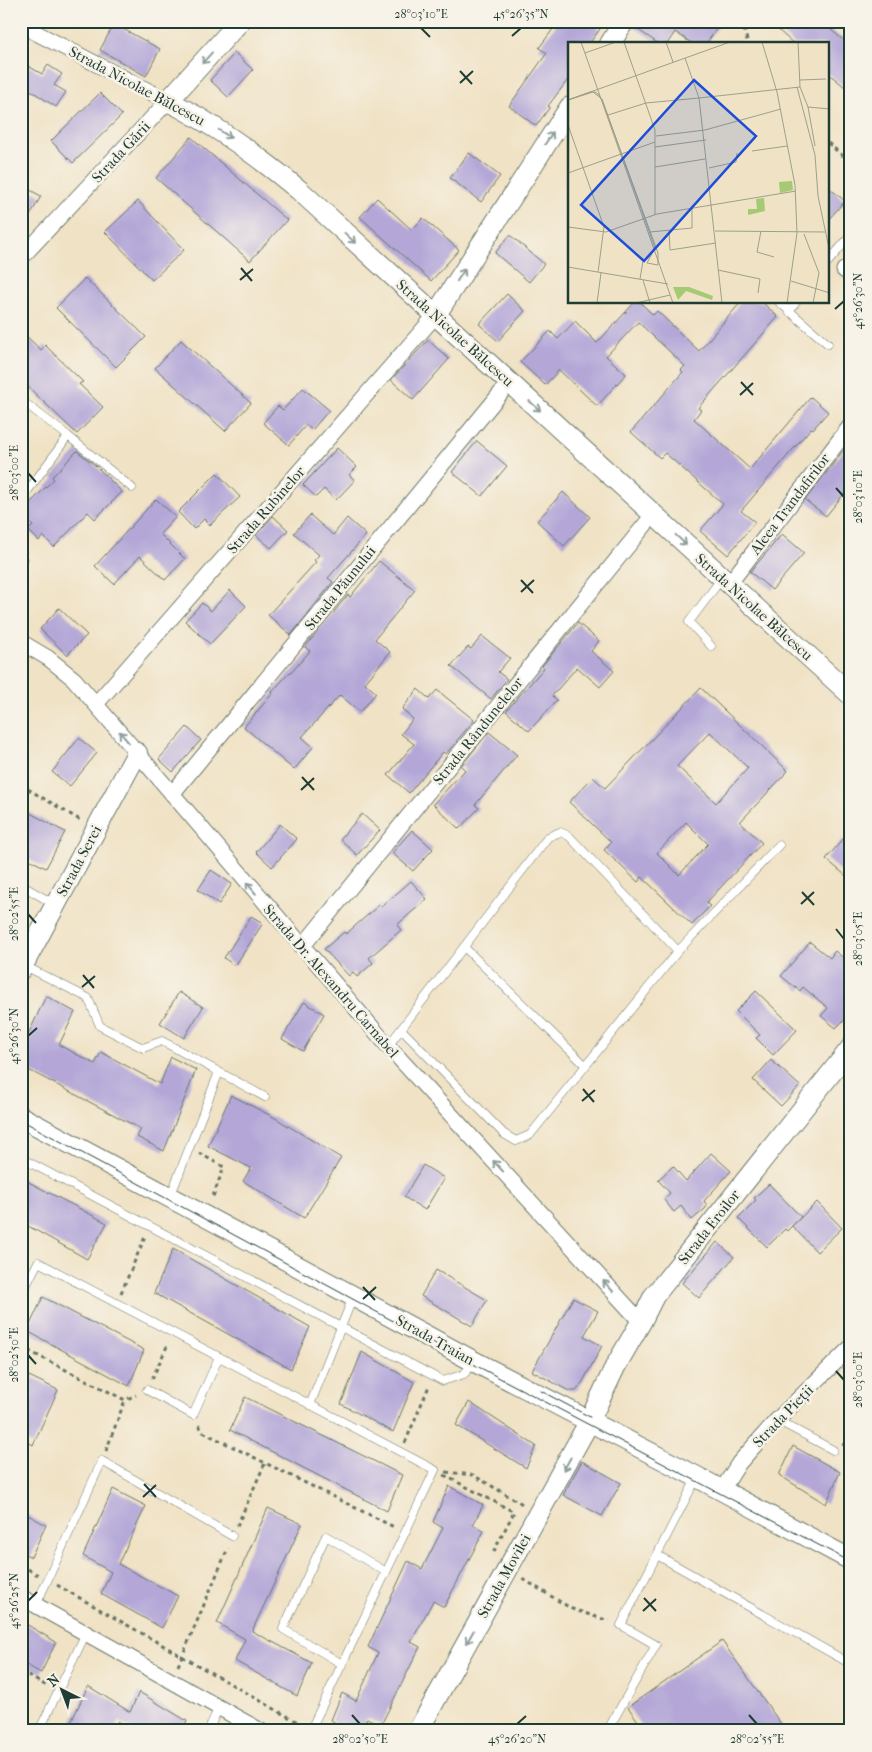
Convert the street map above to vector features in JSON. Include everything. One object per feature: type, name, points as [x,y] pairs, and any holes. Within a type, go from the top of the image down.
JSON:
[{"type":"main road","name":"Strada Gării","points":[[168,101],[240,21]]},
{"type":"main road","name":"Strada Nicolae Bălcescu","points":[[168,101],[196,115],[222,132],[281,175],[851,695]]},
{"type":"main road","points":[[435,316],[568,110]]},
{"type":"main road","name":"Strada Serei","points":[[22,967],[137,753]]},
{"type":"main road","name":"Strada Eroilor","points":[[590,1421],[615,1366],[654,1296],[851,1048]]},
{"type":"main road","name":"Strada Traian","points":[[21,1117],[475,1362],[722,1490],[851,1560]]},
{"type":"main road","name":"Strada Movilei","points":[[418,1731],[590,1421]]},
{"type":"street","name":"Strada Nicolae Bălcescu","points":[[21,25],[168,101]]},
{"type":"street","name":"Strada Gării","points":[[21,258],[168,101]]},
{"type":"street","name":"Strada Rubinelor","points":[[96,704],[435,316]]},
{"type":"street","name":"Strada Păunului","points":[[172,794],[509,383]]},
{"type":"street","name":"Aleea Trandafirilor","points":[[726,581],[851,425]]},
{"type":"street","name":"Strada Rândunelelor","points":[[302,947],[653,515]]},
{"type":"street","name":"Strada Dr. Alexandru Carnabel","points":[[21,642],[48,658],[74,679],[388,1046],[641,1322]]},
{"type":"street","name":"Strada Pieții","points":[[722,1490],[739,1463],[777,1420],[851,1347]]},
{"type":"street","points":[[21,1597],[261,1731]]},
{"type":"lane","points":[[830,257],[851,235]]},
{"type":"lane","points":[[830,259],[848,273]]},
{"type":"lane","points":[[781,304],[828,344]]},
{"type":"lane","points":[[788,312],[794,304]]},
{"type":"lane","points":[[21,400],[132,488]]},
{"type":"lane","points":[[21,500],[68,436]]},
{"type":"lane","points":[[21,549],[24,559],[21,567]]},
{"type":"lane","points":[[711,646],[689,622],[726,581]]},
{"type":"lane","points":[[388,1046],[548,837],[560,832],[568,836],[678,951]]},
{"type":"lane","points":[[401,1029],[504,1134],[516,1141],[530,1135],[678,951],[779,845]]},
{"type":"lane","points":[[21,885],[55,905]]},
{"type":"lane","points":[[464,947],[585,1065]]},
{"type":"lane","points":[[22,967],[88,998],[100,1026],[143,1048],[162,1041],[265,1097]]},
{"type":"lane","points":[[170,1197],[219,1072]]},
{"type":"lane","points":[[21,1158],[443,1381],[464,1374],[475,1362]]},
{"type":"lane","points":[[21,1296],[38,1262],[435,1470],[310,1730]]},
{"type":"lane","points":[[310,1405],[353,1296]]},
{"type":"lane","points":[[147,1390],[194,1415],[219,1357]]},
{"type":"lane","points":[[777,1420],[833,1450]]},
{"type":"lane","points":[[36,1605],[102,1461],[232,1536]]},
{"type":"lane","points":[[607,1731],[656,1646],[621,1625],[697,1477]]},
{"type":"lane","points":[[342,1664],[283,1629],[326,1536],[386,1572]]},
{"type":"lane","points":[[657,1555],[851,1664]]},
{"type":"lane","points":[[39,1731],[86,1633]]},
{"type":"lane","points":[[208,1731],[219,1707]]},
{"type":"path","points":[[742,21],[747,42]]},
{"type":"path","points":[[830,145],[851,163]]},
{"type":"path","points":[[21,786],[96,829]]},
{"type":"path","points":[[189,1148],[224,1167],[206,1216]]},
{"type":"path","points":[[117,1303],[150,1226]]},
{"type":"path","points":[[102,1461],[125,1400],[147,1390],[173,1332]]},
{"type":"path","points":[[21,1347],[125,1400]]},
{"type":"path","points":[[401,1452],[433,1376]]},
{"type":"path","points":[[194,1415],[203,1432],[405,1533]]},
{"type":"path","points":[[172,1681],[232,1536],[265,1463]]},
{"type":"path","points":[[435,1470],[473,1475],[539,1514]]},
{"type":"path","points":[[435,1470],[514,1512]]},
{"type":"path","points":[[21,1565],[310,1730]]},
{"type":"path","points":[[508,1570],[572,1609],[621,1625]]},
{"type":"path","points":[[21,1672],[57,1692]]},
{"type":"building","points":[[559,21],[590,21],[600,29],[590,42],[568,42],[568,80],[536,126],[509,106],[547,53],[539,48]]},
{"type":"building","points":[[636,21],[722,21],[707,42],[690,42],[675,32],[668,42],[656,42],[634,27]]},
{"type":"building","points":[[768,21],[820,21],[851,46],[851,92],[830,75],[830,42],[792,42]]},
{"type":"building","points":[[114,24],[160,49],[146,76],[100,50]]},
{"type":"building","points":[[235,53],[253,70],[228,97],[210,80]]},
{"type":"building","points":[[21,62],[42,74],[48,65],[62,74],[54,85],[66,92],[56,107],[21,84]]},
{"type":"building","points":[[100,93],[122,115],[73,163],[51,141]]},
{"type":"building","points":[[191,137],[287,220],[250,261],[156,178]]},
{"type":"building","points":[[469,153],[500,176],[481,202],[450,178]]},
{"type":"building","points":[[21,185],[41,196],[21,232]]},
{"type":"building","points":[[830,189],[845,201],[830,218]]},
{"type":"building","points":[[377,198],[412,230],[423,218],[459,250],[431,281],[360,217]]},
{"type":"building","points":[[138,201],[184,250],[152,280],[105,232]]},
{"type":"building","points":[[510,235],[544,264],[529,282],[495,253]]},
{"type":"building","points":[[85,278],[146,337],[116,367],[56,308]]},
{"type":"building","points":[[507,294],[525,311],[498,341],[479,324]]},
{"type":"building","points":[[633,304],[642,304],[653,315],[657,311],[699,351],[739,304],[764,304],[778,317],[698,408],[701,410],[694,419],[750,469],[811,397],[828,412],[813,429],[811,428],[741,511],[755,522],[728,555],[700,531],[723,504],[665,453],[660,458],[631,432],[683,372],[681,370],[685,366],[638,322],[606,356],[626,374],[597,406],[559,370],[545,385],[520,362],[550,331],[558,339],[575,321],[597,343]]},
{"type":"building","points":[[21,331],[41,350],[45,345],[83,382],[79,384],[103,407],[77,434],[21,380]]},
{"type":"building","points":[[181,340],[251,403],[225,431],[155,368]]},
{"type":"building","points":[[428,340],[449,359],[413,400],[391,380]]},
{"type":"building","points":[[303,388],[329,410],[312,430],[306,425],[289,445],[263,423],[278,406],[283,410]]},
{"type":"building","points":[[477,441],[507,466],[482,496],[452,472]]},
{"type":"building","points":[[851,441],[851,485],[826,516],[805,500]]},
{"type":"building","points":[[337,448],[357,467],[349,475],[355,480],[336,500],[324,489],[316,497],[303,485]]},
{"type":"building","points":[[77,451],[95,465],[122,492],[95,519],[88,512],[54,547],[43,536],[39,541],[28,530],[33,526],[21,515],[21,512],[54,479],[52,477]]},
{"type":"building","points":[[217,473],[240,497],[210,525],[204,519],[194,529],[178,512]]},
{"type":"building","points":[[563,492],[590,517],[564,546],[537,521]]},
{"type":"building","points":[[156,499],[176,517],[160,534],[185,559],[165,580],[140,556],[114,584],[95,566]]},
{"type":"building","points":[[310,515],[333,535],[347,518],[366,535],[328,578],[333,582],[291,635],[268,615],[316,562],[314,560],[319,555],[294,533]]},
{"type":"building","points":[[273,516],[288,530],[271,548],[256,535]]},
{"type":"building","points":[[782,534],[804,553],[772,590],[750,572]]},
{"type":"building","points":[[379,561],[415,590],[375,639],[390,652],[365,683],[376,693],[360,712],[340,695],[302,737],[313,747],[294,770],[244,727],[272,692],[310,651],[305,647]]},
{"type":"building","points":[[230,590],[246,606],[210,644],[185,621],[202,603],[211,611]]},
{"type":"building","points":[[59,608],[87,635],[67,655],[40,629]]},
{"type":"building","points":[[578,623],[599,641],[591,651],[614,671],[600,687],[577,667],[552,696],[557,700],[529,731],[506,711],[544,668],[542,666]]},
{"type":"building","points":[[482,636],[510,658],[498,672],[507,679],[491,699],[451,666],[468,647],[471,649]]},
{"type":"building","points":[[701,688],[788,771],[740,822],[762,843],[706,903],[710,906],[692,925],[642,877],[638,882],[604,850],[611,842],[569,802],[593,777],[605,788]],"holes":[[[710,732],[748,768],[716,803],[677,766]],[[686,822],[708,844],[679,875],[657,853]]]},
{"type":"building","points":[[418,689],[429,699],[437,690],[474,720],[446,754],[443,752],[409,793],[388,775],[414,744],[401,734],[413,719],[402,709]]},
{"type":"building","points":[[187,727],[201,740],[173,772],[159,759]]},
{"type":"building","points":[[489,732],[517,755],[475,805],[479,808],[459,829],[433,804],[465,770],[461,766]]},
{"type":"building","points":[[79,738],[97,753],[70,786],[52,772]]},
{"type":"building","points":[[21,808],[65,832],[46,868],[21,855]]},
{"type":"building","points":[[362,814],[380,830],[357,855],[340,839]]},
{"type":"building","points":[[280,824],[297,839],[272,867],[256,852]]},
{"type":"building","points":[[412,830],[433,849],[413,871],[392,853]]},
{"type":"building","points":[[843,839],[851,845],[851,880],[826,859]]},
{"type":"building","points":[[211,870],[232,884],[219,904],[198,890]]},
{"type":"building","points":[[411,881],[427,899],[397,925],[401,930],[369,958],[373,963],[357,977],[353,972],[349,976],[324,949],[344,932],[346,934],[379,905],[381,907]]},
{"type":"building","points":[[251,916],[263,923],[235,966],[224,958]]},
{"type":"building","points":[[810,942],[830,958],[835,951],[851,964],[851,1026],[844,1020],[836,1028],[821,1016],[828,1008],[803,987],[800,991],[781,976]]},
{"type":"building","points":[[756,991],[797,1030],[773,1055],[756,1038],[760,1035],[736,1011]]},
{"type":"building","points":[[179,992],[203,1007],[184,1038],[160,1023]]},
{"type":"building","points":[[46,996],[75,1012],[59,1045],[95,1064],[101,1052],[160,1084],[171,1057],[196,1070],[164,1151],[137,1137],[141,1129],[21,1066],[21,1050]]},
{"type":"building","points":[[304,1002],[324,1014],[303,1051],[282,1039]]},
{"type":"building","points":[[771,1060],[800,1086],[781,1106],[753,1080]]},
{"type":"building","points":[[231,1095],[277,1119],[341,1158],[304,1218],[243,1181],[251,1168],[208,1146]]},
{"type":"building","points":[[711,1153],[731,1171],[704,1201],[707,1205],[705,1209],[692,1220],[681,1206],[674,1212],[664,1200],[670,1193],[658,1180],[673,1166],[686,1181]]},
{"type":"building","points":[[423,1165],[444,1178],[425,1210],[404,1197]]},
{"type":"building","points":[[21,1178],[107,1223],[87,1259],[21,1222]]},
{"type":"building","points":[[769,1184],[801,1217],[787,1231],[785,1229],[767,1247],[738,1218],[756,1200],[754,1198]]},
{"type":"building","points":[[817,1202],[842,1228],[817,1252],[792,1226]]},
{"type":"building","points":[[717,1242],[734,1257],[699,1298],[682,1283]]},
{"type":"building","points":[[173,1249],[310,1327],[291,1369],[154,1293]]},
{"type":"building","points":[[436,1270],[487,1300],[472,1326],[421,1296]]},
{"type":"building","points":[[43,1297],[144,1350],[129,1386],[27,1331]]},
{"type":"building","points":[[573,1298],[598,1311],[584,1336],[602,1346],[581,1385],[576,1391],[569,1391],[532,1371]]},
{"type":"building","points":[[362,1352],[414,1382],[393,1432],[341,1404]]},
{"type":"building","points":[[29,1376],[58,1390],[33,1445],[21,1438],[21,1395]]},
{"type":"building","points":[[245,1397],[402,1475],[387,1511],[230,1430]]},
{"type":"building","points":[[469,1402],[536,1446],[526,1468],[456,1425]]},
{"type":"building","points":[[793,1446],[840,1472],[826,1504],[779,1475]]},
{"type":"building","points":[[582,1461],[621,1483],[602,1516],[563,1495]]},
{"type":"building","points":[[449,1486],[483,1505],[473,1525],[484,1531],[444,1607],[433,1601],[411,1642],[420,1647],[381,1725],[367,1718],[361,1731],[349,1731],[331,1720],[342,1693],[356,1701],[378,1653],[368,1647],[408,1561],[422,1569],[443,1528],[433,1522]]},
{"type":"building","points":[[113,1489],[146,1506],[118,1564],[178,1596],[162,1628],[101,1594],[111,1572],[83,1556]]},
{"type":"building","points":[[268,1508],[302,1524],[252,1631],[312,1663],[297,1696],[235,1661],[245,1639],[217,1623]]},
{"type":"building","points":[[21,1511],[46,1525],[31,1557],[21,1552]]},
{"type":"building","points":[[21,1621],[56,1642],[41,1673],[21,1662]]},
{"type":"building","points":[[722,1641],[786,1731],[645,1731],[628,1707]]},
{"type":"building","points":[[88,1686],[130,1712],[139,1692],[187,1721],[183,1731],[135,1731],[118,1721],[113,1731],[67,1731]]},
{"type":"tram line","points":[[21,1120],[473,1364],[851,1562]]},
{"type":"tram line","points":[[541,1391],[590,1417]]}]
